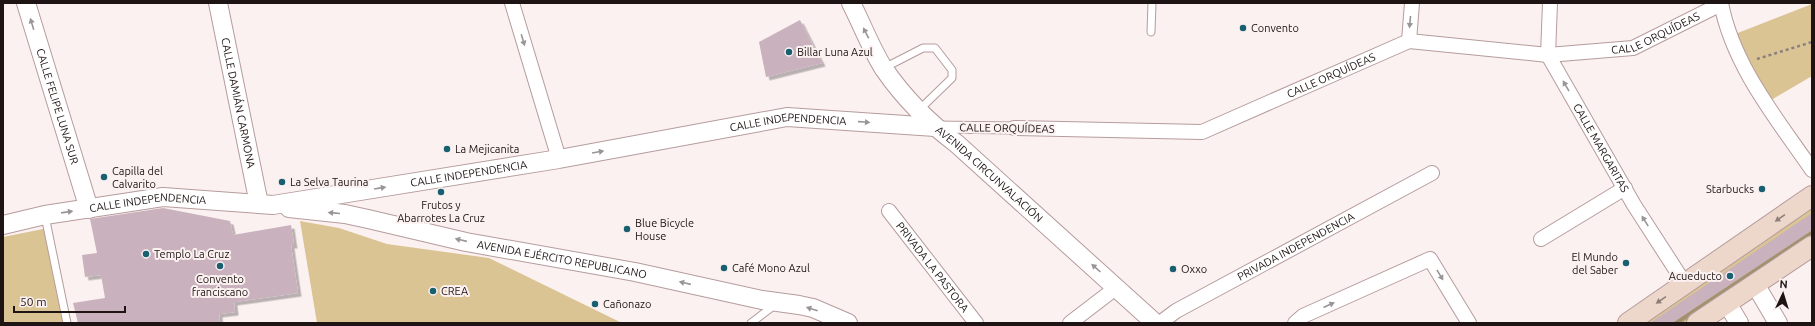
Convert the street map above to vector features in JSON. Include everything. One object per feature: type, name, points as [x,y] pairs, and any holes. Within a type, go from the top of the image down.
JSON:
[{"type":"main road","points":[[1628,323],[1812,196]]},
{"type":"main road","points":[[1698,323],[1812,246]]},
{"type":"street","name":"CALLE FELIPE LUNA SUR","points":[[26,3],[89,209]]},
{"type":"street","name":"CALLE DAMIÁN CARMONA","points":[[218,3],[266,204]]},
{"type":"street","points":[[512,3],[559,159]]},
{"type":"street","name":"AVENIDA CIRCUNVALACIÓN","points":[[851,3],[884,68],[918,110],[935,127],[957,144],[1117,287],[1155,323]]},
{"type":"street","points":[[1408,41],[1412,3]]},
{"type":"street","points":[[1548,55],[1550,3]]},
{"type":"street","points":[[1721,4],[1730,36],[1743,64],[1766,103],[1812,170]]},
{"type":"street","name":"CALLE ORQUÍDEAS","points":[[935,127],[1202,132],[1408,41],[1548,55],[1633,48],[1721,4]]},
{"type":"street","name":"CALLE MARGARITAS","points":[[1548,55],[1625,188],[1685,284]]},
{"type":"street","name":"CALLE INDEPENDENCIA","points":[[3,225],[45,215],[163,197],[266,204],[559,159],[787,117],[935,127]]},
{"type":"street","name":"PRIVADA INDEPENDENCIA","points":[[1160,323],[1176,311],[1432,173]]},
{"type":"street","points":[[1541,239],[1625,188]]},
{"type":"street","name":"AVENIDA EJÉRCITO REPUBLICANO","points":[[266,204],[368,218],[466,242],[635,272],[762,300],[813,308],[848,323]]},
{"type":"street","name":"PRIVADA LA PASTORA","points":[[889,211],[976,323]]},
{"type":"street","points":[[1295,323],[1304,316],[1430,259],[1469,323]]},
{"type":"street","points":[[1755,284],[1778,323]]},
{"type":"street","points":[[1070,323],[1117,287]]},
{"type":"street","points":[[1727,303],[1739,323]]},
{"type":"lane","points":[[1151,32],[1152,3]]},
{"type":"lane","points":[[884,68],[923,48],[934,48],[952,70],[952,78],[918,110]]},
{"type":"lane","points":[[45,215],[67,323]]},
{"type":"lane","points":[[751,323],[779,302]]},
{"type":"path","points":[[1743,64],[1812,42]]},
{"type":"shaded area","points":[[1812,4],[1812,76],[1766,103],[1730,36]]},
{"type":"shaded area","points":[[1812,207],[1812,237],[1684,323],[1639,323]]},
{"type":"shaded area","name":"CREA","points":[[300,221],[339,228],[387,244],[489,258],[622,323],[317,323]]},
{"type":"shaded area","points":[[48,228],[67,323],[3,323],[3,237]]},
{"type":"building","name":"Billar Luna Azul","points":[[800,20],[822,63],[766,77],[759,42]]},
{"type":"building","name":"Convento franciscano","points":[[163,208],[230,221],[233,235],[291,225],[294,245],[291,245],[298,293],[234,302],[235,312],[219,314],[220,323],[78,323],[73,303],[105,298],[101,275],[85,277],[82,255],[97,253],[90,219]]},
{"type":"building","name":"Acueducto","points":[[1812,213],[1812,230],[1672,323],[1650,323]]},
{"type":"place","name":"Convento","points":[[1243,28]]},
{"type":"place","name":"Billar Luna Azul","points":[[789,52]]},
{"type":"place","name":"La Mejicanita","points":[[447,149]]},
{"type":"place","name":"Capilla del Calvarito","points":[[104,177]]},
{"type":"place","name":"La Selva Taurina","points":[[282,182]]},
{"type":"place","name":"Starbucks","points":[[1762,189]]},
{"type":"place","name":"Frutos y Abarrotes La Cruz","points":[[441,192]]},
{"type":"place","name":"Blue Bicycle House","points":[[627,229]]},
{"type":"place","name":"Templo La Cruz","points":[[146,254]]},
{"type":"place","name":"El Mundo del Saber","points":[[1626,263]]},
{"type":"place","name":"Convento franciscano","points":[[220,266]]},
{"type":"place","name":"Café Mono Azul","points":[[724,268]]},
{"type":"place","name":"Oxxo","points":[[1173,269]]},
{"type":"place","name":"Acueducto","points":[[1730,276]]},
{"type":"place","name":"CREA","points":[[433,291]]},
{"type":"place","name":"Cañonazo","points":[[595,304]]}]
